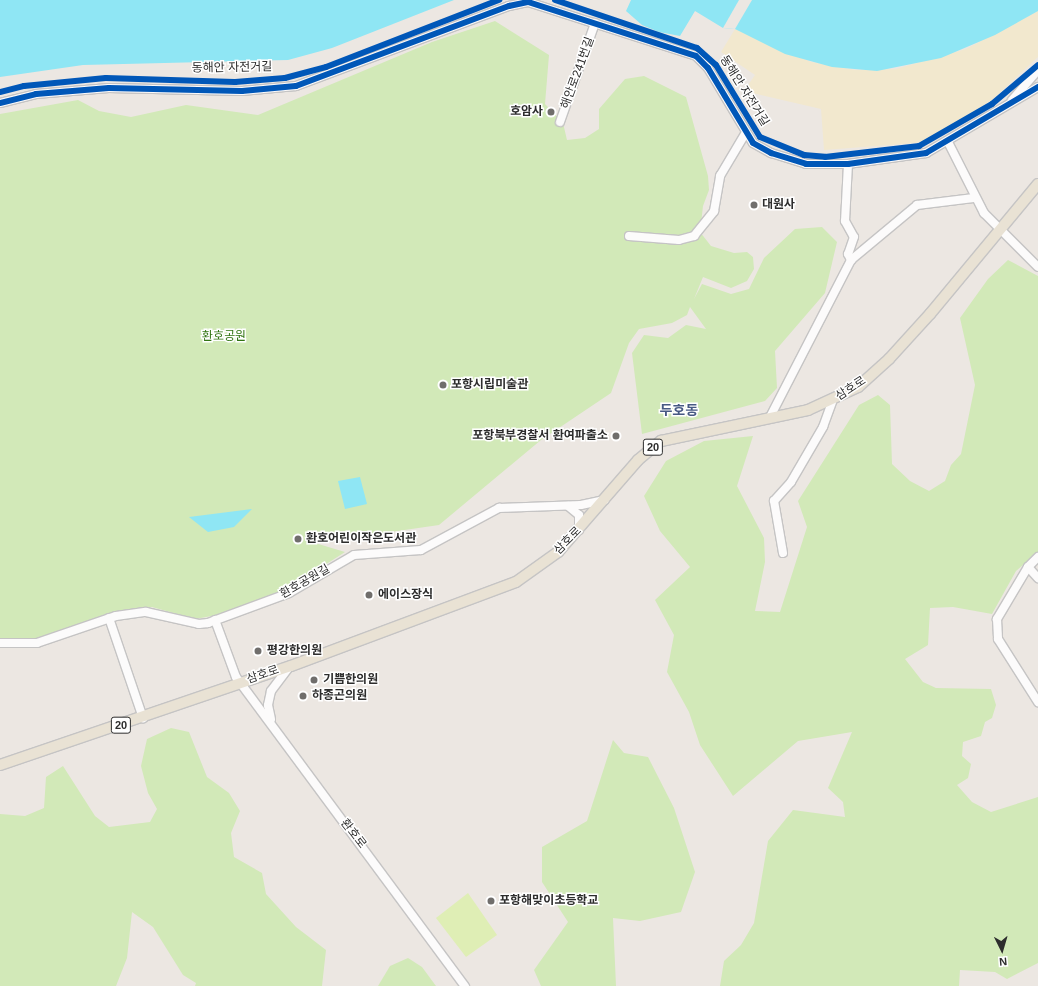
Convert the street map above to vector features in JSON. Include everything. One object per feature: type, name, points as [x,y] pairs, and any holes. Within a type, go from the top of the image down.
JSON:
[{"type":"main road","name":"삼호로","points":[[0,765],[143,718],[290,666],[503,588],[537,570],[577,533],[638,460],[661,441],[832,402],[858,387],[889,359],[1001,231],[1038,184]]},
{"type":"street","points":[[0,103],[36,94],[109,88],[242,91],[296,86],[522,2],[540,4],[696,56],[708,68],[745,134],[764,151],[814,166],[848,164],[919,156],[948,142],[1038,87]]},
{"type":"street","name":"해안로241번길","points":[[560,122],[595,23]]},
{"type":"street","points":[[1007,106],[1038,70]]},
{"type":"street","points":[[629,236],[679,240],[694,236],[714,211],[720,176],[745,134]]},
{"type":"street","points":[[948,142],[974,198],[1001,231],[1038,267]]},
{"type":"street","points":[[848,164],[846,221],[854,237],[848,254],[851,260]]},
{"type":"street","points":[[770,417],[851,260],[917,205],[974,198]]},
{"type":"street","points":[[782,553],[774,501],[791,482],[823,427],[832,402]]},
{"type":"street","name":"환호공원길","points":[[0,643],[37,643],[109,618],[146,612],[199,624],[215,620],[289,593],[354,554],[421,550],[499,508],[567,506],[605,499]]},
{"type":"street","points":[[567,506],[579,515],[577,533]]},
{"type":"street","points":[[1038,557],[1028,566],[997,619],[998,639],[1038,702]]},
{"type":"street","points":[[1028,566],[1038,578]]},
{"type":"street","points":[[109,618],[143,718]]},
{"type":"street","name":"환호로","points":[[215,620],[240,683],[271,722],[465,986]]},
{"type":"street","points":[[271,722],[268,705],[271,691],[290,666]]},
{"type":"green space","name":"환호공원","points":[[495,21],[549,55],[545,104],[563,123],[567,140],[585,138],[599,129],[599,109],[625,79],[644,76],[686,97],[708,176],[709,190],[703,206],[700,232],[711,246],[734,253],[747,252],[753,257],[754,269],[747,281],[731,288],[703,277],[694,299],[702,284],[731,294],[749,289],[764,258],[795,229],[822,227],[837,242],[825,293],[775,351],[777,388],[765,401],[642,434],[632,353],[644,335],[668,338],[686,325],[706,329],[690,307],[687,315],[672,323],[639,329],[629,343],[611,393],[541,440],[439,525],[315,543],[345,552],[283,592],[223,614],[195,619],[152,607],[114,613],[34,640],[0,639],[0,114],[78,100],[99,111],[131,117],[186,105],[258,115],[432,42]]},
{"type":"green space","points":[[1008,260],[1038,276],[1038,552],[1016,571],[992,614],[953,607],[930,608],[928,645],[905,659],[923,682],[936,688],[991,689],[996,705],[992,718],[985,722],[981,736],[963,742],[962,756],[971,764],[968,778],[957,785],[972,802],[991,812],[1038,797],[1038,963],[1007,979],[995,972],[960,970],[959,986],[720,986],[724,961],[741,945],[754,923],[768,841],[793,810],[845,817],[843,802],[828,788],[852,732],[798,741],[733,796],[700,745],[689,712],[667,672],[674,635],[655,600],[690,567],[660,531],[644,496],[666,461],[704,441],[753,436],[737,486],[764,538],[765,562],[755,611],[780,612],[807,527],[798,501],[859,405],[878,395],[890,405],[892,464],[910,481],[929,491],[945,481],[951,465],[961,454],[975,385],[960,318],[988,279]]},
{"type":"green space","points":[[171,728],[189,732],[207,777],[229,793],[240,811],[231,833],[234,857],[262,873],[266,894],[296,927],[326,950],[322,986],[195,986],[196,983],[183,975],[153,927],[132,912],[127,958],[116,986],[0,986],[0,814],[25,816],[44,808],[46,777],[63,766],[95,816],[109,827],[150,822],[157,809],[148,793],[141,766],[147,739]]},
{"type":"green space","points":[[613,740],[624,753],[648,757],[674,808],[695,872],[681,912],[640,921],[613,918],[616,986],[541,986],[534,970],[568,922],[542,882],[542,847],[587,821]]},
{"type":"green space","points":[[468,893],[497,935],[466,957],[436,918]]},
{"type":"green space","points":[[408,958],[422,967],[436,986],[378,986],[390,966]]},
{"type":"sand","points":[[1038,11],[1038,57],[992,100],[927,140],[916,143],[824,150],[821,109],[744,91],[755,75],[721,52],[735,29],[811,62],[855,70],[896,69],[966,49]]},
{"type":"water","points":[[0,0],[454,0],[332,48],[288,60],[83,65],[0,77]]},
{"type":"water","points":[[631,0],[1038,0],[1038,11],[995,35],[941,58],[877,71],[832,67],[785,54],[735,29],[723,28],[695,11],[680,36],[659,32],[642,25],[626,11]]},
{"type":"water","points":[[360,477],[367,504],[345,509],[338,481]]},
{"type":"water","points":[[252,509],[234,527],[208,532],[189,517]]},
{"type":"pier","points":[[739,0],[752,0],[735,29],[723,28]]},
{"type":"cycle path","name":"동해안 자전거길","points":[[0,92],[24,86],[106,78],[235,82],[285,78],[326,67],[499,0]]},
{"type":"cycle path","name":"동해안 자전거길","points":[[555,0],[697,48],[716,65],[760,137],[804,155],[825,157],[919,146],[992,104],[1038,65]]},
{"type":"cycle path","points":[[0,103],[36,94],[109,88],[242,91],[296,86],[509,6],[528,2],[696,56],[708,68],[753,143],[771,153],[806,164],[848,164],[926,153],[1038,87]]},
{"type":"place","name":"호암사","points":[[551,112]]},
{"type":"place","name":"대원사","points":[[754,205]]},
{"type":"place","name":"포항시립미술관","points":[[443,385]]},
{"type":"place","name":"포항북부경찰서 환여파출소","points":[[616,436]]},
{"type":"place","name":"환호어린이작은도서관","points":[[298,539]]},
{"type":"place","name":"에이스장식","points":[[369,595]]},
{"type":"place","name":"평강한의원","points":[[258,651]]},
{"type":"place","name":"기쁨한의원","points":[[314,680]]},
{"type":"place","name":"하종곤의원","points":[[303,696]]},
{"type":"place","name":"포항해맞이초등학교","points":[[491,901]]},
{"type":"district","name":"두호동","points":[[679,410]]}]
